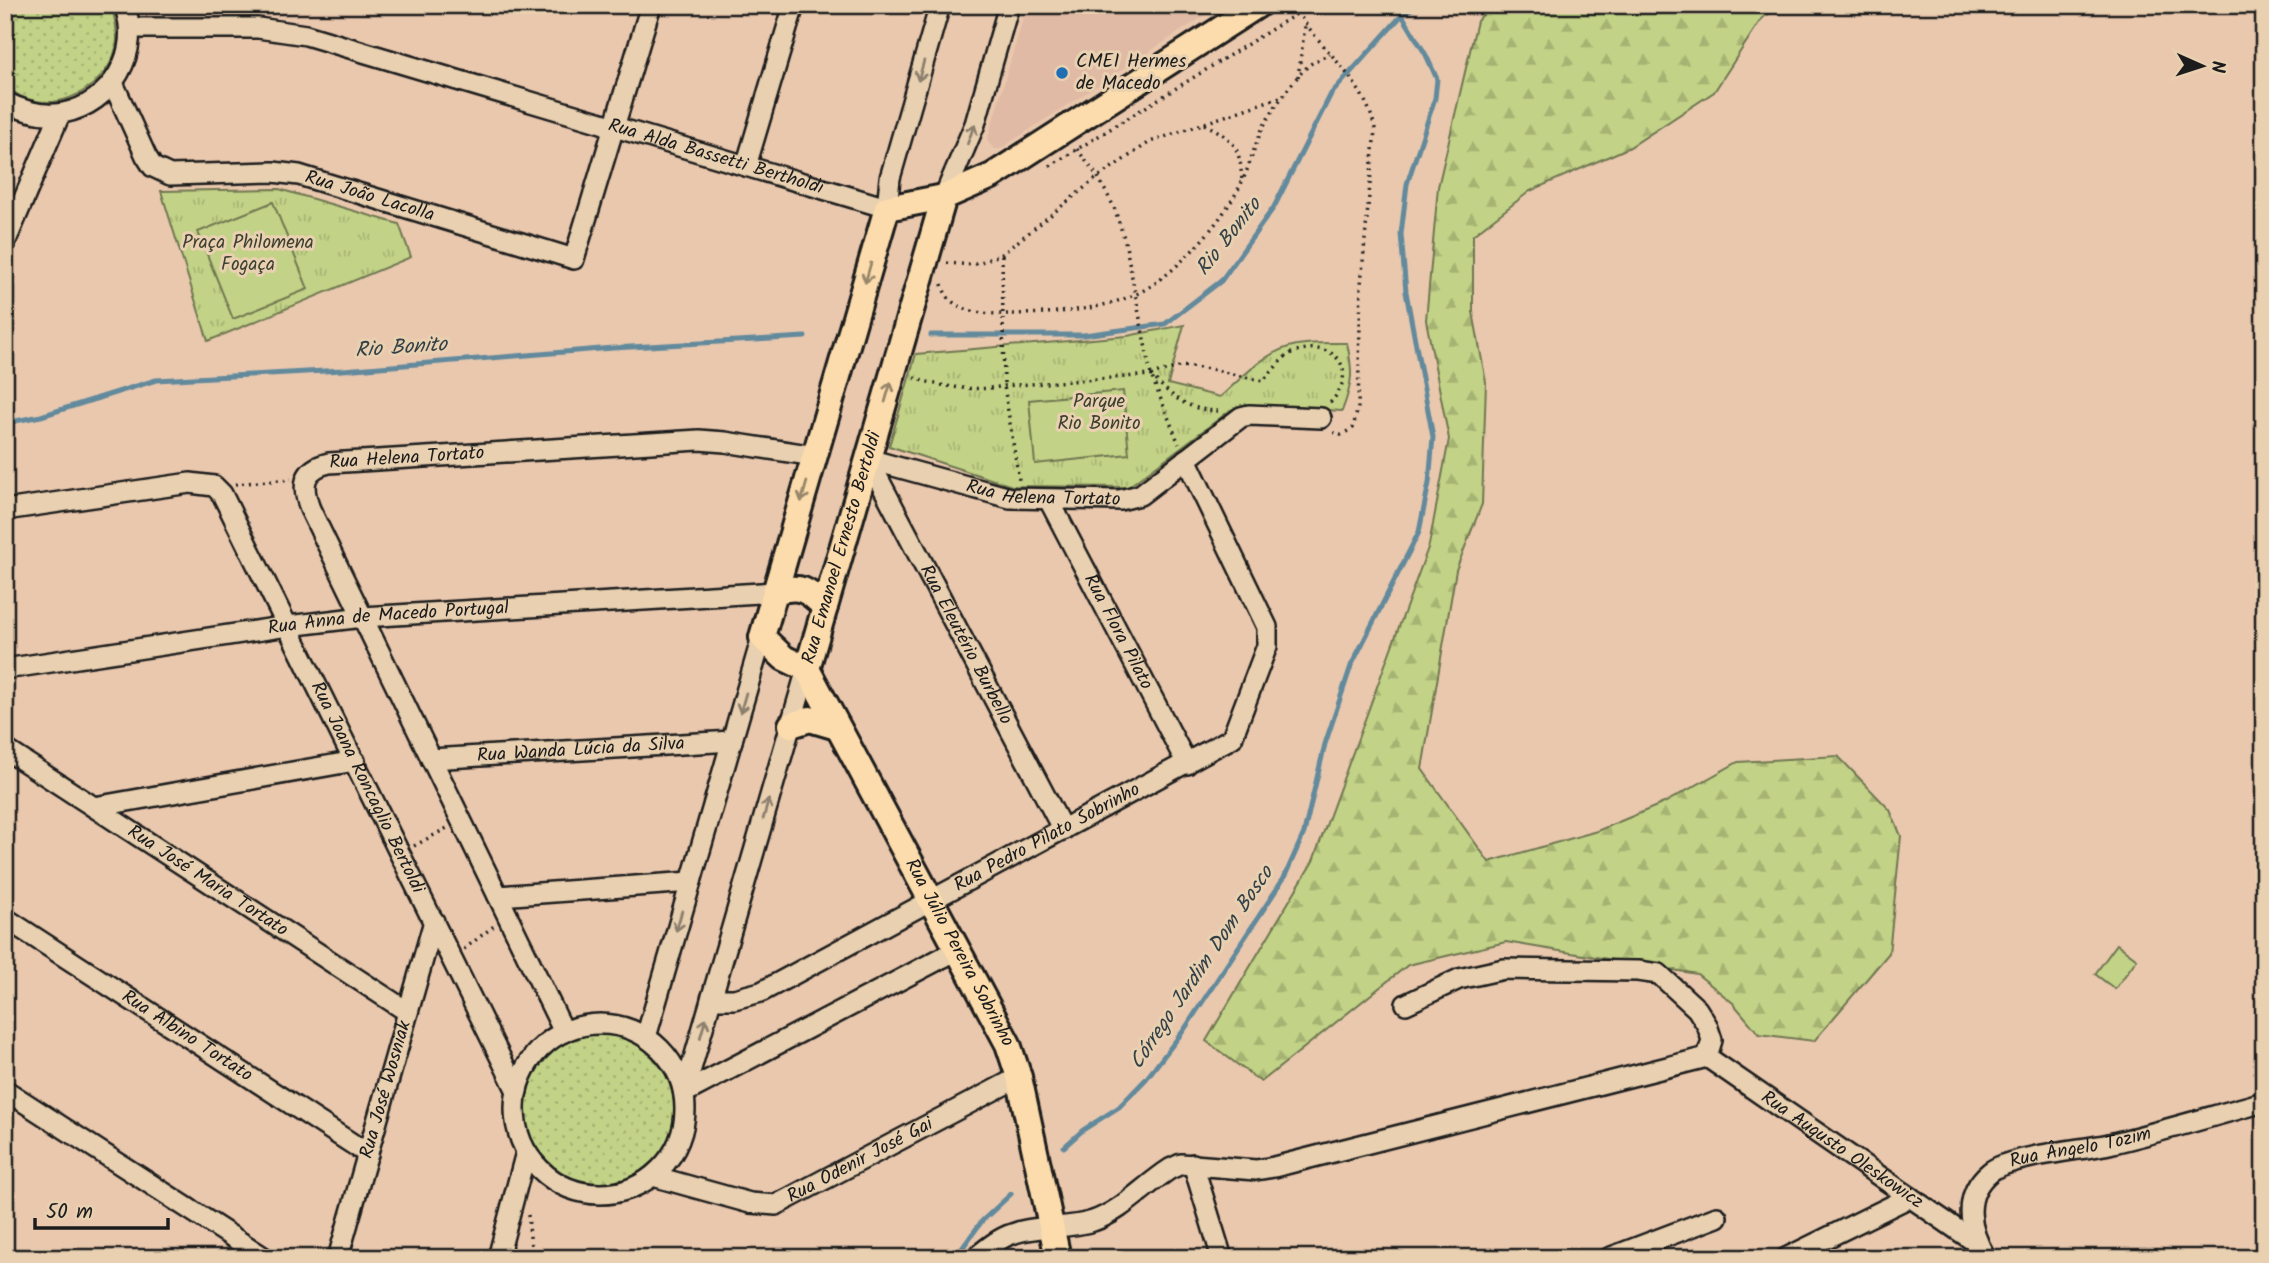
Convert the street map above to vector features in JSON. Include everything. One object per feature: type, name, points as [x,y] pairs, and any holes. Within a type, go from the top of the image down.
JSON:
[{"type":"main road","name":"Rua Alda Bassetti Bertholdi","points":[[887,208],[944,197],[992,176],[1258,5]]},
{"type":"main road","name":"Rua Emanoel Ernesto Bertoldi","points":[[807,669],[944,197]]},
{"type":"main road","points":[[807,669],[784,657],[762,637],[887,208]]},
{"type":"main road","points":[[775,592],[796,588],[807,590],[825,607]]},
{"type":"main road","name":"Rua Júlio Pereira Sobrinho","points":[[807,669],[1008,1044],[1020,1077],[1058,1258]]},
{"type":"main road","points":[[791,725],[810,719],[837,727]]},
{"type":"street","points":[[614,127],[651,5]]},
{"type":"street","points":[[746,166],[794,5]]},
{"type":"street","points":[[887,208],[890,178],[940,5]]},
{"type":"street","name":"Rua Emanoel Ernesto Bertoldi","points":[[944,197],[975,124],[1009,5]]},
{"type":"street","points":[[5,102],[32,113],[60,114],[80,108],[98,98],[113,83],[123,66],[129,47],[128,13]]},
{"type":"street","name":"Rua Alda Bassetti Bertholdi","points":[[128,13],[294,33],[887,208]]},
{"type":"street","name":"Rua João Lacolla","points":[[113,83],[146,156],[153,167],[161,172],[180,176],[273,172],[299,175],[574,259],[614,127]]},
{"type":"street","points":[[5,243],[60,114]]},
{"type":"street","name":"Rua Helena Tortato","points":[[868,459],[997,496],[1023,500],[1131,498],[1140,495],[1235,422],[1249,415],[1325,411]]},
{"type":"street","name":"Rua Helena Tortato","points":[[307,478],[312,469],[329,463],[699,440],[815,456]]},
{"type":"street","name":"Rua Eleutério Burbello","points":[[868,459],[1063,830]]},
{"type":"street","name":"Rua Pedro Pilato Sobrinho","points":[[711,999],[734,999],[761,992],[1232,738],[1267,646],[1267,626],[1185,459]]},
{"type":"street","points":[[307,478],[304,487],[310,509],[564,1032]]},
{"type":"street","points":[[5,510],[190,483],[214,486]]},
{"type":"street","name":"Rua Joana Roncaglio Bertoldi","points":[[214,486],[227,502],[517,1091]]},
{"type":"street","name":"Rua Flora Pilato","points":[[1049,500],[1187,764]]},
{"type":"street","name":"Rua Anna de Macedo Portugal","points":[[5,669],[362,617],[775,592]]},
{"type":"street","points":[[646,1037],[762,637]]},
{"type":"street","name":"Rua Emanoel Ernesto Bertoldi","points":[[684,1093],[807,669]]},
{"type":"street","name":"Rua Wanda Lúcia da Silva","points":[[431,759],[732,741]]},
{"type":"street","name":"Rua José Maria Tortato","points":[[5,749],[408,1012]]},
{"type":"street","points":[[94,807],[355,761]]},
{"type":"street","points":[[498,896],[691,882]]},
{"type":"street","name":"Rua Albino Tortato","points":[[5,918],[368,1154]]},
{"type":"street","name":"Rua José Wosniak","points":[[338,1258],[434,921]]},
{"type":"street","points":[[684,1093],[957,950]]},
{"type":"street","points":[[975,1258],[1012,1234],[1095,1221],[1111,1213],[1170,1169],[1181,1164],[1256,1170],[1274,1167],[1707,1057],[1712,1040],[1697,1009],[1659,974],[1638,971],[1504,969],[1459,979],[1406,1004]]},
{"type":"street","points":[[591,1024],[620,1026],[646,1037],[664,1052],[676,1071],[684,1093],[685,1116],[680,1139],[669,1159],[653,1176],[632,1189],[609,1194],[584,1193],[561,1185],[542,1171],[526,1152],[518,1133],[515,1112],[517,1091],[526,1067],[542,1046],[564,1032],[591,1024]]},
{"type":"street","name":"Rua Augusto Oleskowicz","points":[[1707,1057],[1910,1197],[1982,1251]]},
{"type":"street","name":"Rua Odenir José Gai","points":[[653,1176],[750,1203],[776,1205],[1020,1077]]},
{"type":"street","points":[[5,1090],[265,1258]]},
{"type":"street","name":"Rua Ângelo Tozim","points":[[1982,1251],[1972,1226],[1970,1209],[1974,1193],[1981,1181],[2003,1164],[2108,1144],[2264,1102]]},
{"type":"street","points":[[498,1258],[526,1152]]},
{"type":"street","points":[[1193,1164],[1222,1258]]},
{"type":"street","points":[[1786,1258],[1910,1197]]},
{"type":"street","points":[[1609,1258],[1717,1216]]},
{"type":"path","points":[[1042,171],[1311,5]]},
{"type":"path","points":[[894,371],[936,385],[986,390],[1004,386],[1152,375],[1181,366],[1211,369],[1262,381],[1290,353],[1308,348],[1328,350],[1339,359],[1345,372],[1339,393],[1325,411],[1326,429],[1341,435],[1353,428],[1358,407],[1362,284],[1375,129],[1371,110],[1356,86],[1298,13]]},
{"type":"path","points":[[1298,77],[1305,23]]},
{"type":"path","points":[[942,275],[942,288],[957,306],[973,312],[1003,314],[1081,309],[1135,295],[1167,273],[1209,234],[1242,183],[1266,122],[1309,65],[1330,54]]},
{"type":"path","points":[[941,262],[959,266],[973,265],[1002,254],[1098,177],[1150,142],[1285,95]]},
{"type":"path","points":[[1204,124],[1233,142],[1240,159],[1242,183]]},
{"type":"path","points":[[1077,149],[1098,177],[1114,207],[1125,241],[1152,375],[1185,459]]},
{"type":"path","points":[[1002,254],[1004,386],[1023,500]]},
{"type":"path","points":[[1152,375],[1173,397],[1201,410],[1225,411]]},
{"type":"path","name":"Rua Helena Tortato","points":[[214,486],[307,478]]},
{"type":"path","points":[[400,853],[461,821]]},
{"type":"path","points":[[452,958],[508,916]]},
{"type":"shaded area","name":"CMEI Hermes de Macedo","points":[[1027,5],[1221,5],[1000,149],[994,149],[987,141]]},
{"type":"green space","points":[[5,5],[111,5],[117,37],[110,64],[86,90],[70,98],[53,102],[20,96],[5,85]]},
{"type":"green space","points":[[1492,5],[1784,5],[1762,18],[1714,92],[1630,147],[1530,191],[1473,235],[1473,312],[1486,382],[1482,504],[1456,570],[1422,769],[1489,862],[1597,831],[1664,803],[1738,762],[1838,756],[1890,810],[1901,836],[1889,953],[1814,1041],[1759,1034],[1733,1003],[1697,974],[1506,942],[1408,965],[1261,1082],[1206,1041],[1313,861],[1429,545],[1449,439],[1426,320],[1438,187],[1477,21]]},
{"type":"green space","name":"Praça Philomena Fogaça","points":[[279,189],[399,224],[411,257],[208,341],[161,191]]},
{"type":"green space","points":[[273,202],[308,289],[233,319],[198,232]]},
{"type":"green space","name":"Parque Rio Bonito","points":[[1184,325],[1168,384],[1220,397],[1255,365],[1275,352],[1309,343],[1347,343],[1351,377],[1342,411],[1241,406],[1231,410],[1128,487],[1012,486],[889,446],[916,354],[1127,336]]},
{"type":"green space","points":[[1123,391],[1129,454],[1035,464],[1029,400]]},
{"type":"green space","points":[[2117,944],[2137,959],[2115,989],[2095,974]]},
{"type":"green space","points":[[599,1034],[628,1040],[652,1056],[668,1080],[674,1109],[668,1138],[652,1162],[628,1178],[599,1184],[570,1178],[546,1162],[530,1138],[524,1109],[530,1080],[546,1056],[570,1040]]},
{"type":"waterway","name":"Rio Bonito","points":[[931,335],[1084,335],[1165,324],[1221,281],[1274,207],[1331,94],[1402,15],[1417,5]]},
{"type":"waterway","name":"Córrego Jardim Dom Bosco","points":[[1064,1147],[1083,1130],[1119,1107],[1146,1079],[1184,1030],[1284,878],[1304,833],[1325,744],[1351,666],[1419,532],[1429,483],[1433,437],[1406,292],[1401,234],[1407,184],[1435,98],[1437,79],[1402,15]]},
{"type":"waterway","name":"Rio Bonito","points":[[5,423],[41,416],[156,380],[343,370],[613,348],[805,337]]},
{"type":"waterway","name":"Córrego Jardim Dom Bosco","points":[[955,1258],[982,1221],[1011,1194]]},
{"type":"place","name":"CMEI Hermes de Macedo","points":[[1062,73]]}]
